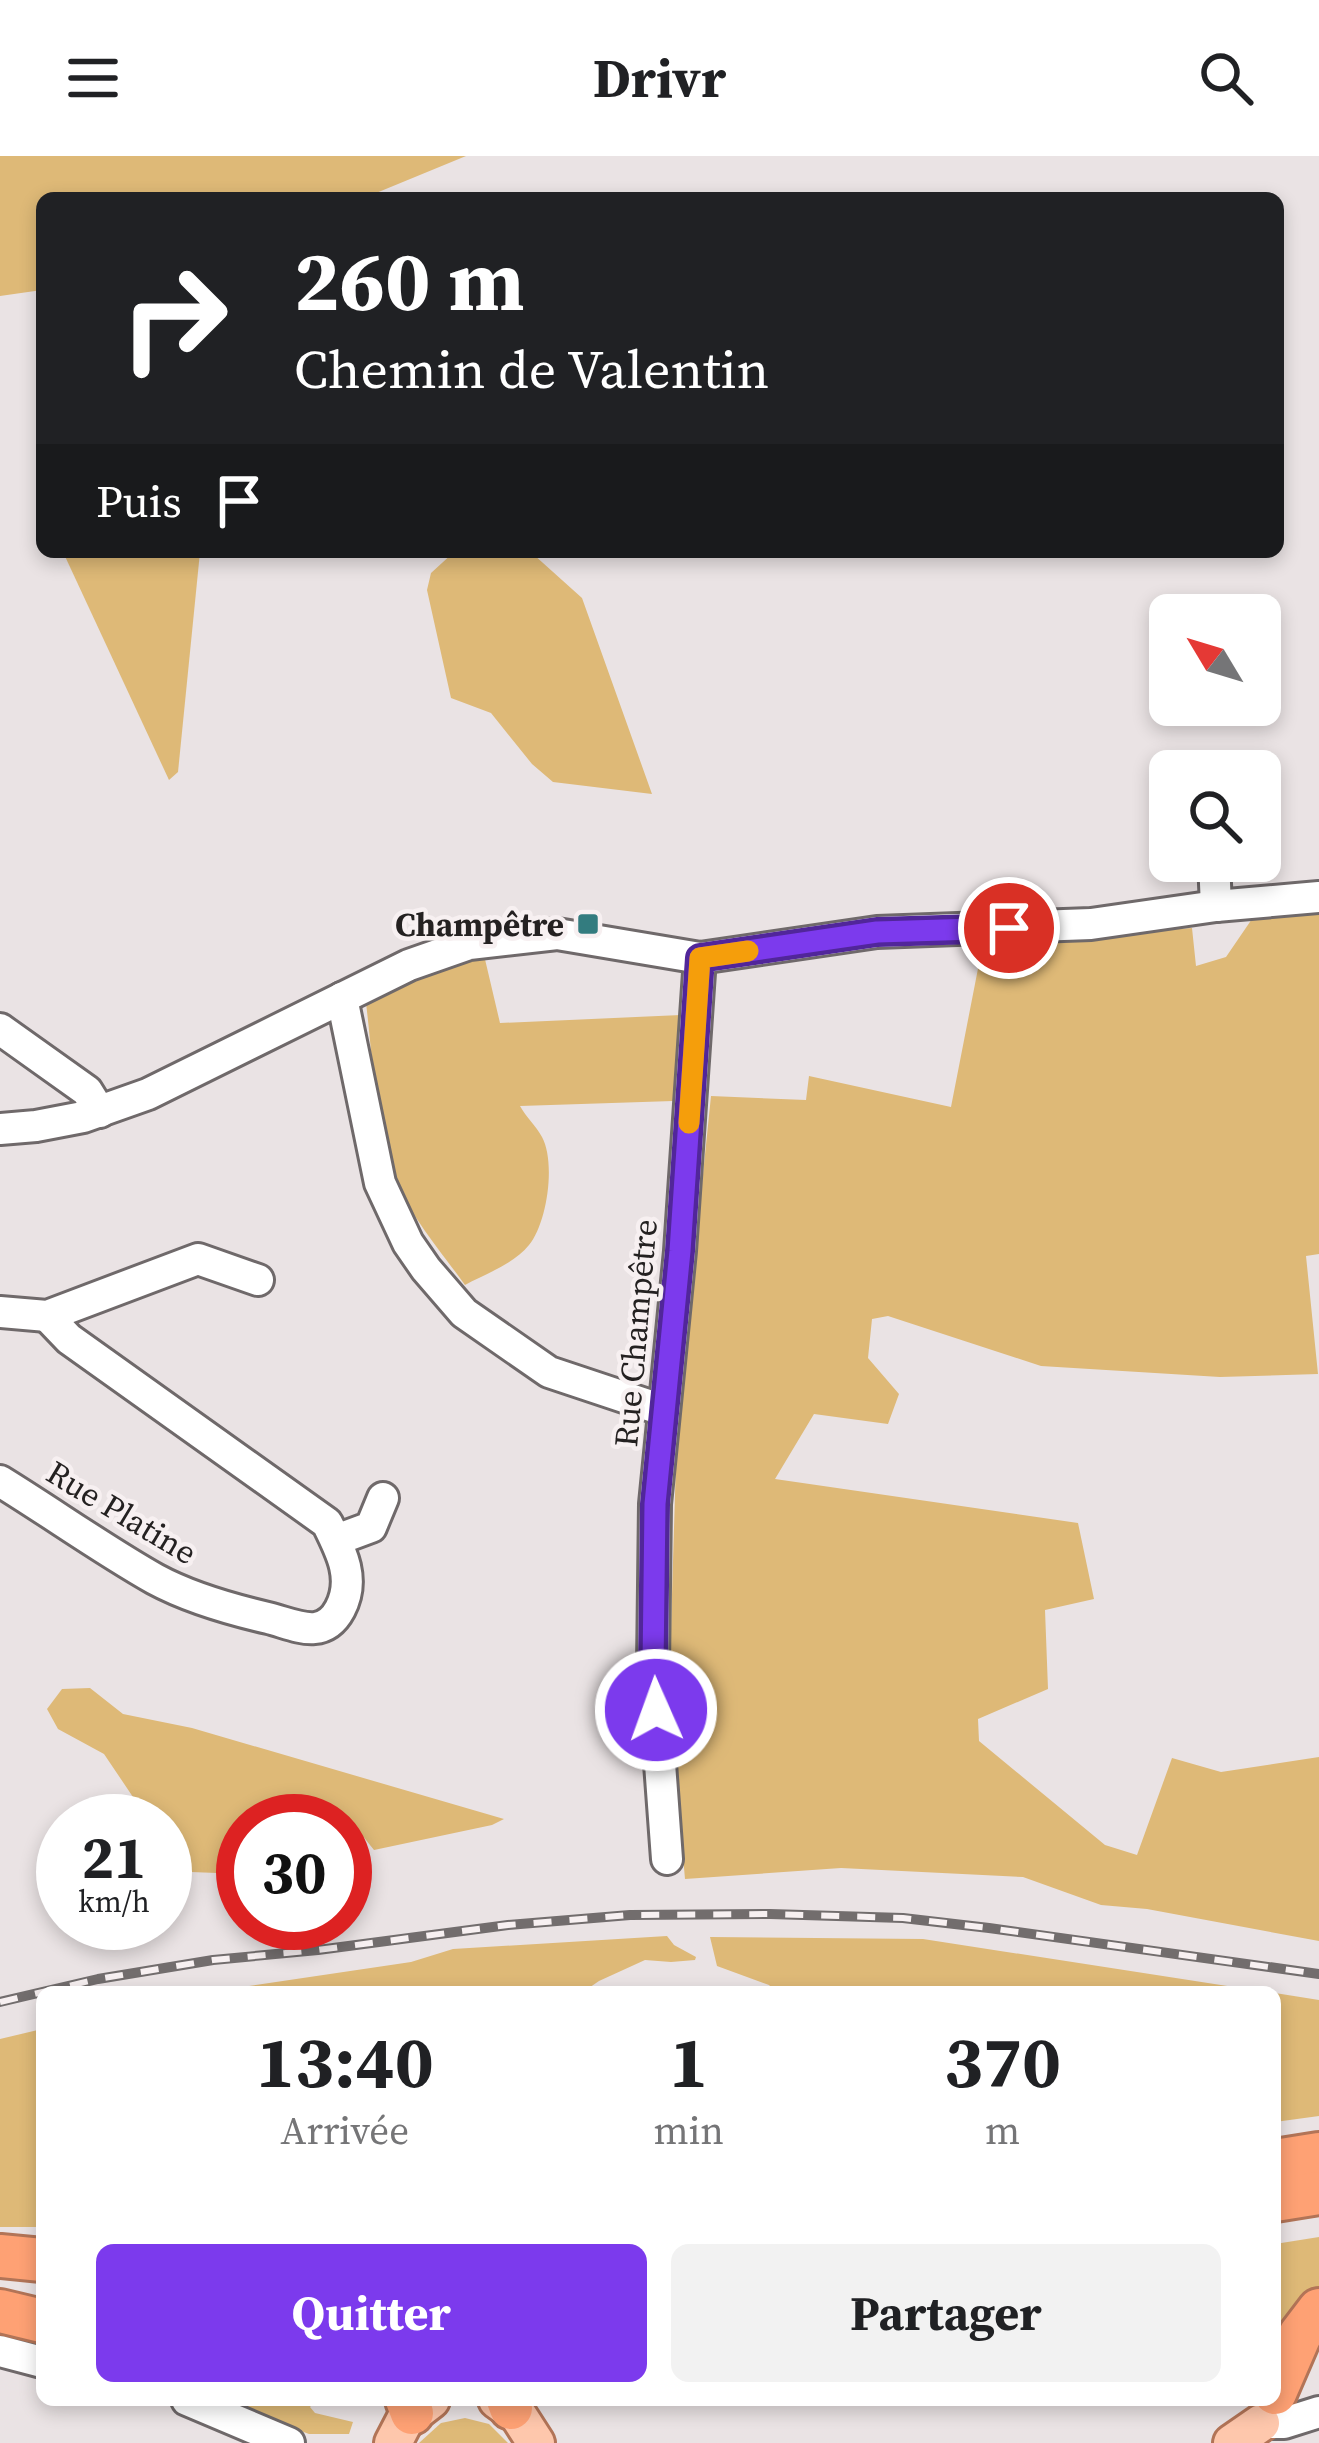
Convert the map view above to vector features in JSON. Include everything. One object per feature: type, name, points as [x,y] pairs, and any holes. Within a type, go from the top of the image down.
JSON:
[{"type":"highway","points":[[1281,2161],[1319,2154]]},
{"type":"highway","points":[[1281,2199],[1319,2193]]},
{"type":"highway","points":[[0,2256],[36,2259]]},
{"type":"highway","points":[[0,2284],[36,2287]]},
{"type":"highway","points":[[1281,2379],[1300,2335],[1319,2310]]},
{"type":"highway","points":[[0,2311],[36,2320]]},
{"type":"main road","points":[[508,2406],[536,2443]]},
{"type":"street","points":[[1215,882],[1216,906]]},
{"type":"street","points":[[0,1129],[100,1112],[200,1070],[409,965],[469,944],[546,934],[700,958],[877,932],[1091,924],[1216,906],[1319,898]]},
{"type":"street","name":"Rue Champêtre","points":[[667,1858],[653,1668],[655,1504],[680,1251],[700,958]]},
{"type":"street","points":[[342,998],[380,1183],[425,1269],[464,1313],[549,1372],[663,1410]]},
{"type":"street","points":[[0,1029],[88,1091],[100,1112]]},
{"type":"street","points":[[0,1312],[47,1316],[197,1258],[258,1280]]},
{"type":"street","points":[[47,1316],[68,1339],[327,1523],[336,1540],[371,1527],[383,1498]]},
{"type":"street","name":"Rue Platine","points":[[0,1480],[158,1581],[219,1606],[304,1628],[332,1623],[345,1600],[346,1561],[336,1540]]},
{"type":"street","points":[[0,2351],[36,2360]]},
{"type":"street","points":[[201,2406],[289,2443]]},
{"type":"street","points":[[1265,2416],[1319,2412]]},
{"type":"shaded area","points":[[0,156],[466,156],[379,192],[36,192],[36,291],[0,296]]},
{"type":"shaded area","points":[[66,558],[199,558],[178,772],[169,780]]},
{"type":"shaded area","points":[[447,558],[537,558],[582,598],[652,794],[553,782],[491,713],[451,698],[427,590],[431,573]]},
{"type":"shaded area","points":[[1319,912],[1319,1254],[1306,1256],[1318,1374],[1220,1377],[1041,1366],[888,1316],[872,1319],[868,1358],[899,1394],[888,1424],[814,1414],[775,1479],[1078,1523],[1094,1599],[1045,1610],[1048,1689],[978,1719],[979,1741],[1105,1845],[1137,1855],[1172,1758],[1221,1772],[1319,1757],[1319,1941],[1101,1905],[1023,1877],[841,1868],[685,1879],[669,1695],[677,1428],[711,1096],[806,1100],[809,1076],[951,1107],[983,943],[1192,928],[1196,966],[1226,957],[1254,916]]},
{"type":"shaded area","points":[[484,955],[500,1023],[681,1015],[673,1101],[520,1106],[546,1148],[549,1177],[541,1222],[523,1252],[465,1285],[416,1217],[393,1173],[378,1110],[366,1003],[449,964]]},
{"type":"shaded area","points":[[90,1688],[123,1714],[192,1728],[504,1819],[374,1850],[372,1794],[216,1794],[216,1873],[192,1872],[192,1794],[131,1794],[104,1754],[58,1729],[47,1709],[62,1689]]},
{"type":"shaded area","points":[[667,1936],[696,1957],[645,1960],[592,1986],[249,1986],[411,1962],[453,1949]]},
{"type":"shaded area","points":[[710,1937],[923,1939],[1227,1986],[770,1986],[717,1966]]},
{"type":"shaded area","points":[[1281,1994],[1319,2000],[1319,2116],[1281,2121]]},
{"type":"shaded area","points":[[36,2030],[36,2227],[0,2227],[0,2039]]},
{"type":"shaded area","points":[[1319,2237],[1319,2294],[1281,2354],[1281,2243]]},
{"type":"shaded area","points":[[234,2406],[311,2406],[315,2413],[353,2422],[349,2434],[309,2434]]},
{"type":"shaded area","points":[[465,2418],[489,2424],[508,2443],[419,2443],[441,2423]]},
{"type":"railway","points":[[68,1986],[213,1960],[630,1915],[903,1918],[1319,1974]]},
{"type":"railway","points":[[0,2002],[36,1994]]},
{"type":"slow traffic","points":[[689,1123],[700,958],[748,951]]},
{"type":"place","name":"Champêtre","points":[[588,924]]},
{"type":"route","points":[[656,1710],[655,1504],[680,1251],[700,958],[877,932],[1009,928]]}]
